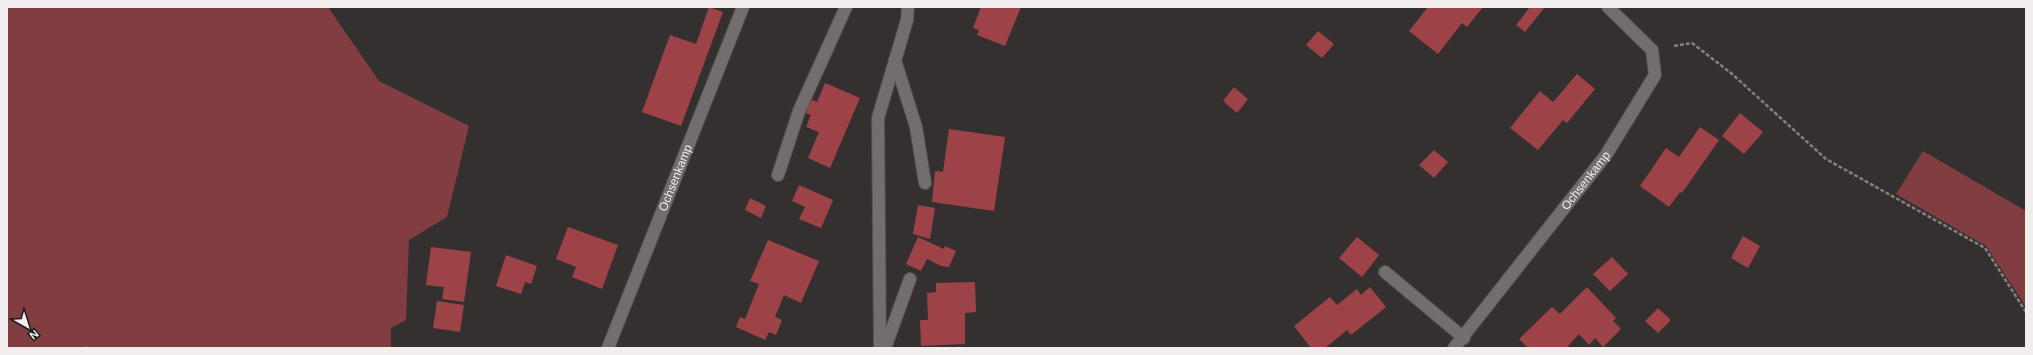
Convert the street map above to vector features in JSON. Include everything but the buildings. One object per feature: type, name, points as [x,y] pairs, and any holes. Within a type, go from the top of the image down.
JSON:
[{"type":"street","name":"Ochsenkamp","points":[[608,348],[743,7]]},
{"type":"street","points":[[778,175],[799,112],[846,7]]},
{"type":"street","points":[[880,348],[878,118],[907,20],[908,7]]},
{"type":"street","points":[[1608,7],[1652,50]]},
{"type":"street","name":"Ochsenkamp","points":[[1454,348],[1464,338],[1606,155],[1654,75],[1652,50]]},
{"type":"street","points":[[895,60],[916,127],[925,184]]},
{"type":"street","points":[[1385,272],[1464,338]]},
{"type":"street","points":[[885,348],[910,279]]},
{"type":"path","points":[[1652,50],[1692,43],[1731,73],[1826,159],[1985,248],[2026,312]]},
{"type":"shaded area","points":[[7,7],[328,7],[379,81],[469,126],[447,217],[409,240],[406,320],[391,328],[391,348],[7,348]]},
{"type":"shaded area","points":[[1923,151],[2026,211],[2026,307],[1986,246],[1896,194]]}]
